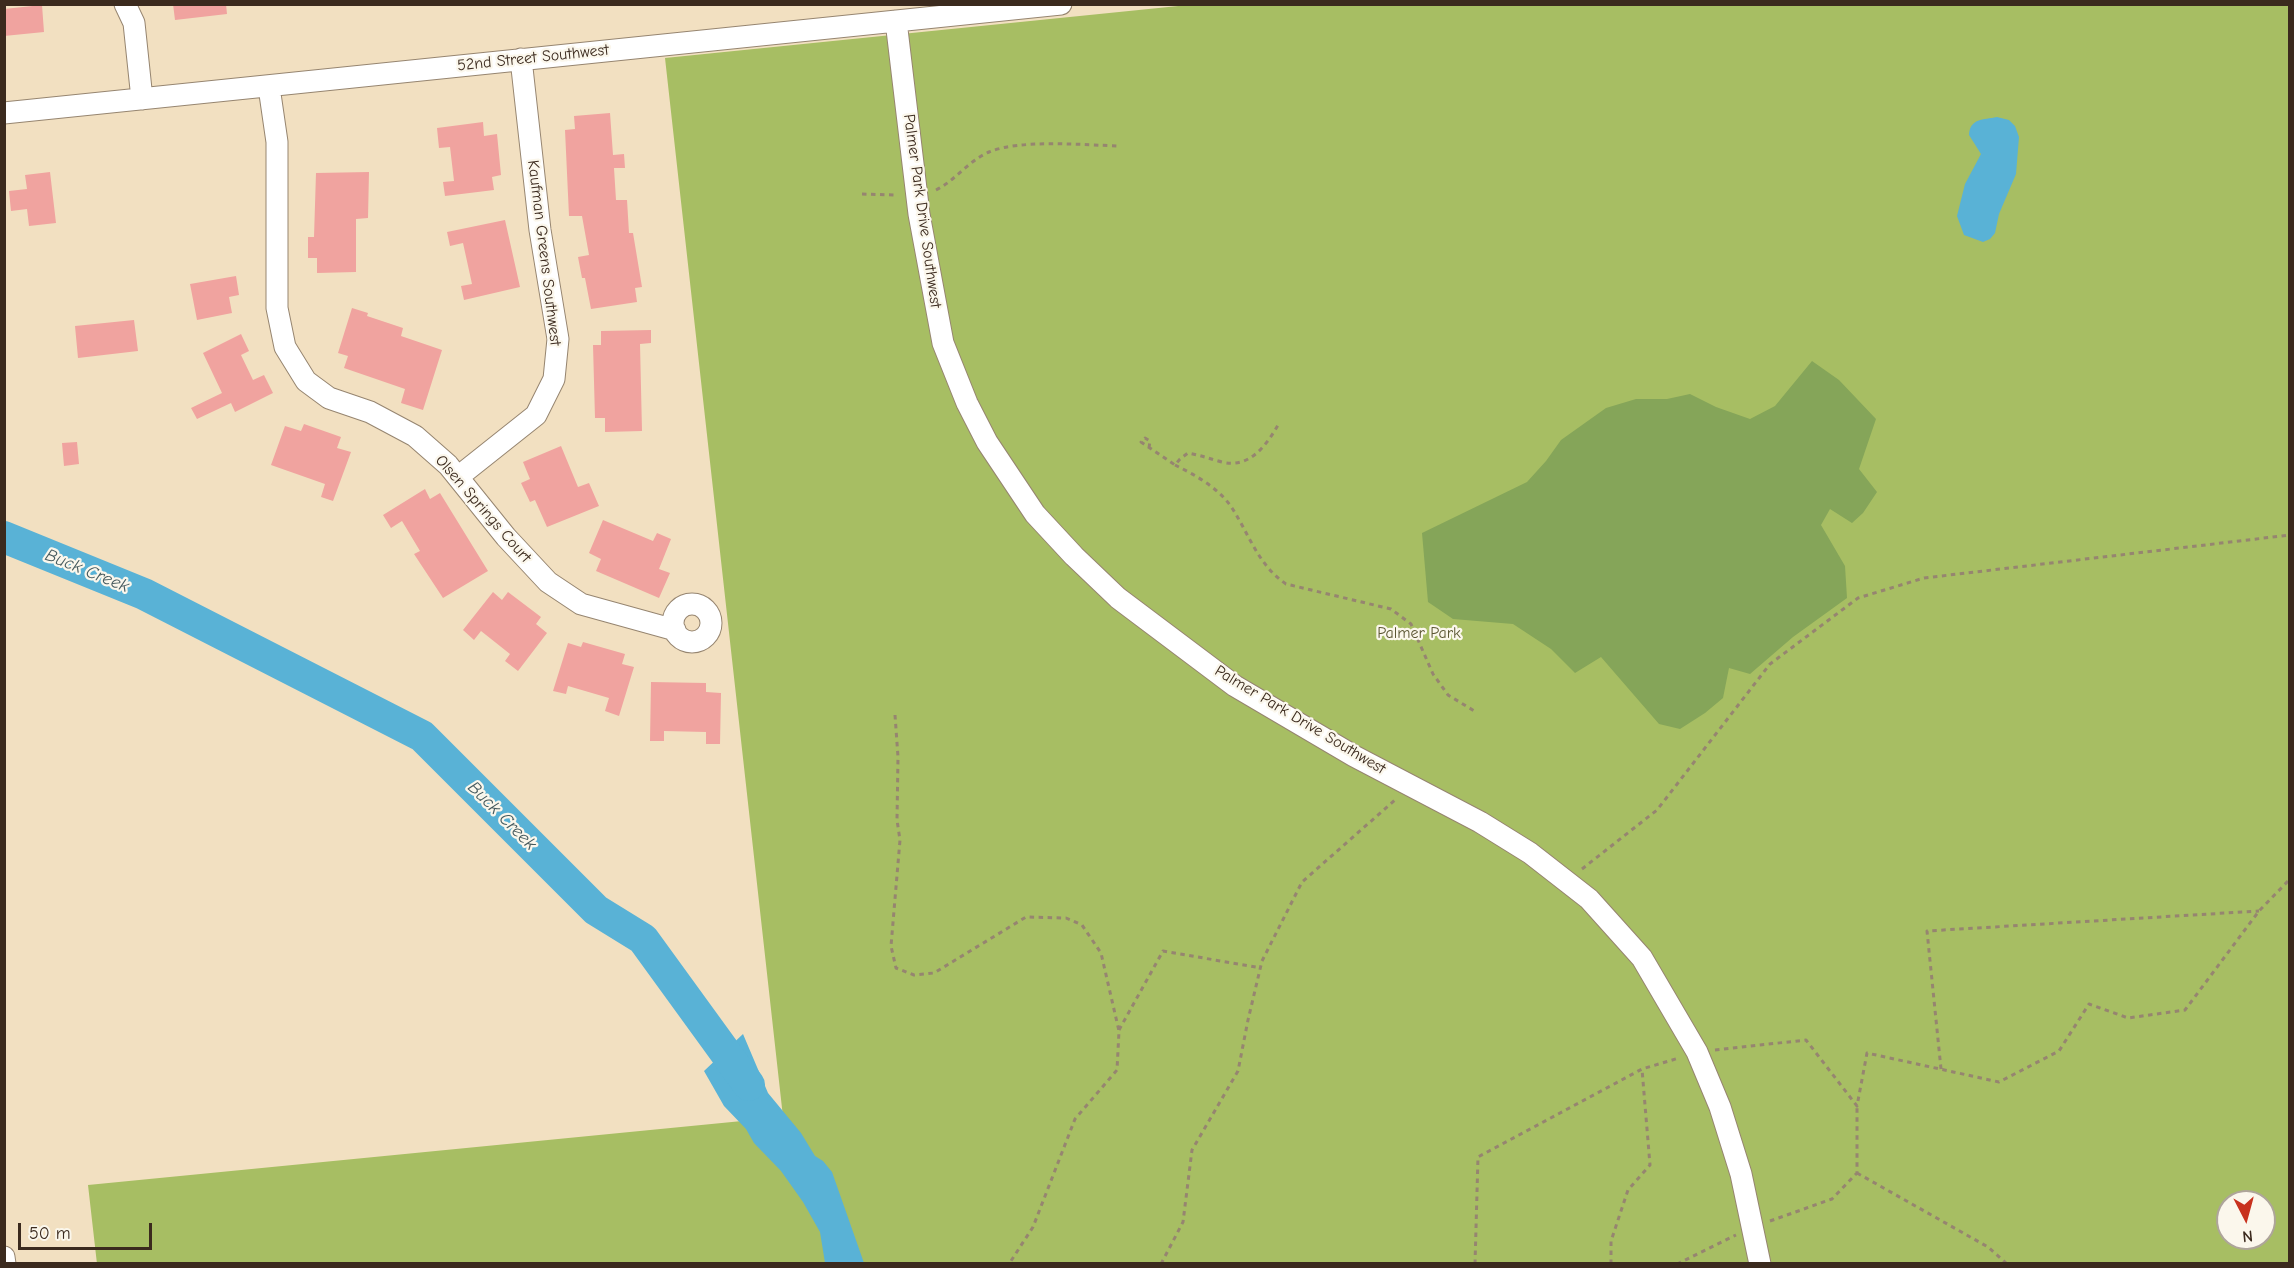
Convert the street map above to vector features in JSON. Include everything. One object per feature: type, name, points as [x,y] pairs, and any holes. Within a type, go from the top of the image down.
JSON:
[{"type":"street","points":[[125,4],[134,23],[142,99]]},
{"type":"street","name":"52nd Street Southwest","points":[[4,113],[1049,5]]},
{"type":"street","name":"Palmer Park Drive Southwest","points":[[896,21],[917,194],[934,300],[944,343],[967,403],[987,442],[1035,514],[1118,598],[1235,686],[1354,756],[1412,785],[1530,853],[1589,899],[1642,958],[1697,1053],[1727,1129],[1741,1174],[1760,1263]]},
{"type":"street","name":"Kaufman Greens Southwest","points":[[458,477],[536,415],[554,379],[558,339],[540,230],[521,59]]},
{"type":"street","name":"Olsen Springs Court","points":[[269,87],[277,142],[277,308],[285,347],[306,381],[329,398],[370,412],[415,436],[448,465],[506,537],[548,582],[581,604],[675,630]]},
{"type":"street","points":[[4,1257],[5,1263]]},
{"type":"path","points":[[862,194],[934,192],[946,186],[978,158],[1002,148],[1057,145],[1119,146]]},
{"type":"path","points":[[1175,465],[1188,453],[1229,463],[1243,461],[1263,449],[1278,425]]},
{"type":"path","points":[[1149,448],[1190,472],[1226,501],[1258,555],[1286,584],[1391,609],[1404,617],[1411,624],[1433,675],[1441,686],[1455,701],[1476,712]]},
{"type":"path","points":[[1566,881],[1657,810],[1770,664],[1858,597],[1924,578],[2289,535]]},
{"type":"path","points":[[895,715],[898,757],[897,820],[900,840],[891,946],[896,968],[914,975],[934,973],[1026,917],[1066,918],[1082,925],[1101,953],[1119,1031],[1117,1070],[1075,1119],[1033,1227],[1009,1263]]},
{"type":"path","points":[[1161,1263],[1183,1222],[1192,1150],[1238,1071],[1261,968],[1302,882],[1412,785]]},
{"type":"path","points":[[1677,1263],[1752,1227],[1832,1199],[1857,1173],[1859,1128],[1857,1106],[1867,1053],[1999,1082],[2059,1051],[2089,1004],[2128,1018],[2185,1010],[2259,912],[2289,879]]},
{"type":"path","points":[[1941,1069],[1927,931],[2259,912]]},
{"type":"path","points":[[1119,1031],[1163,951],[1261,968]]},
{"type":"path","points":[[1475,1263],[1478,1157],[1642,1069],[1697,1053],[1806,1040],[1857,1106]]},
{"type":"path","points":[[1611,1263],[1611,1241],[1628,1190],[1650,1165],[1642,1069]]},
{"type":"path","points":[[1857,1173],[1988,1247],[2007,1263]]},
{"type":"green space","name":"Palmer Park","points":[[1198,4],[2289,5],[2289,1263],[97,1264],[88,1185],[783,1117],[665,58]]},
{"type":"green space","points":[[1812,361],[1839,380],[1876,419],[1859,469],[1877,492],[1863,513],[1852,523],[1830,509],[1821,525],[1845,566],[1847,598],[1793,637],[1750,674],[1729,668],[1723,698],[1680,729],[1659,724],[1601,657],[1575,673],[1551,649],[1513,624],[1453,619],[1428,602],[1422,533],[1527,482],[1561,440],[1606,408],[1636,399],[1667,399],[1690,394],[1716,407],[1750,419],[1775,406]]},
{"type":"water","points":[[1997,117],[2009,120],[2015,126],[2019,137],[2016,174],[1999,214],[1995,233],[1983,242],[1964,235],[1957,216],[1965,184],[1981,154],[1969,135],[1970,129],[1978,121]]},
{"type":"water","points":[[743,1034],[768,1093],[801,1133],[815,1156],[823,1161],[832,1172],[864,1263],[825,1263],[820,1232],[803,1202],[781,1171],[754,1143],[746,1129],[724,1106],[704,1071]]},
{"type":"building","points":[[173,4],[226,4],[227,14],[175,20]]},
{"type":"building","points":[[42,5],[44,32],[4,36],[4,9]]},
{"type":"building","points":[[610,113],[613,155],[624,154],[625,168],[614,168],[616,200],[627,200],[629,233],[633,233],[642,287],[635,288],[637,302],[591,309],[578,257],[589,255],[582,216],[569,216],[565,130],[575,129],[574,116]]},
{"type":"building","points":[[483,122],[484,136],[497,134],[501,175],[492,177],[494,190],[445,196],[443,182],[454,181],[450,147],[439,148],[437,128]]},
{"type":"building","points":[[50,172],[56,223],[29,226],[27,209],[11,211],[9,191],[27,189],[25,175]]},
{"type":"building","points":[[369,172],[368,218],[356,219],[356,272],[317,273],[317,258],[308,258],[308,237],[314,237],[316,173]]},
{"type":"building","points":[[505,220],[520,287],[464,300],[461,286],[472,284],[463,243],[450,246],[447,232]]},
{"type":"building","points":[[236,276],[239,295],[229,297],[232,313],[197,320],[190,284]]},
{"type":"building","points":[[352,308],[368,313],[367,316],[403,328],[401,336],[442,350],[423,410],[401,403],[405,389],[344,368],[348,356],[338,353]]},
{"type":"building","points":[[134,320],[138,351],[78,358],[75,326]]},
{"type":"building","points":[[651,330],[651,343],[640,344],[642,431],[605,432],[605,418],[595,418],[593,345],[601,345],[601,331]]},
{"type":"building","points":[[241,334],[249,351],[241,355],[253,380],[264,375],[273,393],[235,412],[231,403],[197,419],[191,408],[222,393],[203,353]]},
{"type":"building","points":[[304,424],[341,437],[337,448],[351,452],[333,501],[321,497],[325,484],[271,465],[285,426],[301,431]]},
{"type":"building","points":[[77,442],[79,464],[64,466],[62,443]]},
{"type":"building","points":[[561,446],[578,487],[589,483],[599,506],[547,527],[535,500],[530,502],[521,483],[530,479],[523,462]]},
{"type":"building","points":[[425,489],[430,499],[440,493],[488,571],[443,598],[414,554],[420,551],[402,521],[391,528],[383,515]]},
{"type":"building","points":[[603,520],[653,541],[657,533],[671,539],[659,569],[670,573],[659,598],[596,571],[601,559],[589,553]]},
{"type":"building","points":[[493,592],[502,600],[508,592],[541,617],[536,624],[547,633],[518,671],[505,661],[510,654],[481,631],[474,640],[463,630]]},
{"type":"building","points":[[583,642],[625,654],[622,664],[634,667],[619,716],[605,711],[609,698],[568,686],[566,694],[553,691],[568,643],[581,647]]},
{"type":"building","points":[[651,682],[706,683],[706,692],[721,693],[720,744],[706,744],[706,732],[664,731],[664,741],[650,741]]},
{"type":"waterway","name":"Buck Creek","points":[[4,537],[144,594],[422,736],[596,910],[643,939],[749,1085]]}]
